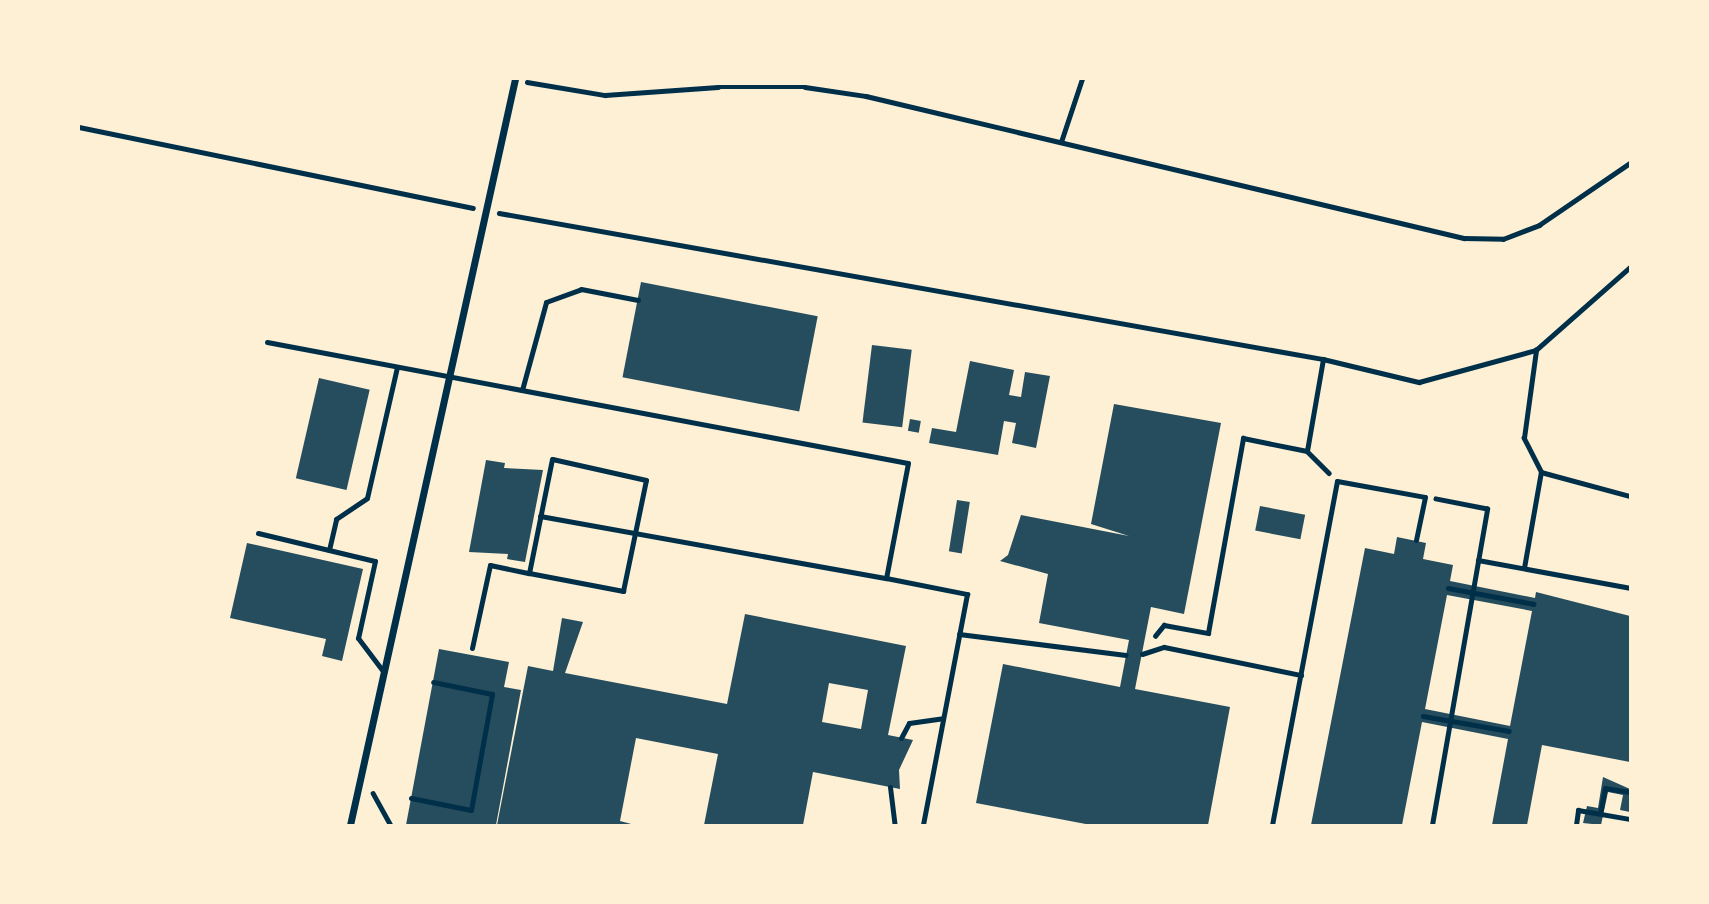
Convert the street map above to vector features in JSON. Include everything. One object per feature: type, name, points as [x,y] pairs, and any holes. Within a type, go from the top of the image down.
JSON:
[{"type":"street","points":[[350,825],[489,212],[515,79]]},
{"type":"lane","points":[[522,390],[546,303],[581,289],[638,300]]},
{"type":"lane","points":[[268,342],[908,463],[886,578]]},
{"type":"lane","points":[[329,550],[336,519],[368,498],[397,366]]},
{"type":"lane","points":[[472,648],[490,565],[529,573],[623,591],[646,480],[552,459],[529,573]]},
{"type":"lane","points":[[1272,825],[1338,481],[1425,497],[1416,540]]},
{"type":"lane","points":[[540,516],[967,594],[923,825]]},
{"type":"lane","points":[[258,533],[375,561],[358,638],[383,671]]},
{"type":"lane","points":[[959,634],[1126,655]]},
{"type":"lane","points":[[1142,654],[1164,647],[1301,675]]},
{"type":"lane","points":[[411,798],[471,810],[492,694],[433,682]]},
{"type":"lane","points":[[901,738],[909,723],[943,718]]},
{"type":"lane","points":[[890,787],[895,825]]},
{"type":"path","points":[[515,79],[605,95],[805,87],[1061,142],[1464,238],[1503,239],[1539,225],[1630,163]]},
{"type":"path","points":[[1061,142],[1082,79]]},
{"type":"path","points":[[79,127],[489,212],[1323,359],[1419,382],[1535,350],[1629,271]]},
{"type":"path","points":[[1524,568],[1541,472],[1524,438],[1535,350]]},
{"type":"path","points":[[1307,452],[1323,359]]},
{"type":"path","points":[[1142,654],[1164,625],[1208,633],[1243,438],[1307,452],[1338,481]]},
{"type":"path","points":[[1541,472],[1630,496]]},
{"type":"path","points":[[1425,497],[1487,509],[1432,825]]},
{"type":"path","points":[[1478,560],[1630,588]]},
{"type":"path","points":[[1448,588],[1534,604]]},
{"type":"path","points":[[1423,716],[1509,731]]},
{"type":"path","points":[[1600,814],[1605,788],[1629,792]]},
{"type":"path","points":[[373,793],[391,825]]},
{"type":"path","points":[[1576,825],[1578,810],[1630,820]]},
{"type":"building","points":[[641,282],[818,316],[799,412],[622,377]]},
{"type":"building","points":[[872,345],[912,350],[902,427],[862,422]]},
{"type":"building","points":[[970,361],[1014,370],[1009,395],[1021,397],[1025,372],[1050,376],[1036,448],[1012,443],[1016,423],[1004,421],[998,455],[929,443],[932,428],[956,432]]},
{"type":"building","points":[[319,378],[370,390],[346,490],[296,478]]},
{"type":"building","points":[[1114,404],[1221,423],[1184,614],[1151,607],[1135,689],[1230,707],[1208,825],[1091,825],[976,803],[1003,664],[1120,687],[1129,640],[1039,623],[1048,574],[1000,561],[1008,555],[1021,515],[1129,536],[1091,524]]},
{"type":"building","points":[[910,419],[921,421],[919,433],[908,431]]},
{"type":"building","points":[[486,460],[505,463],[504,468],[543,470],[525,562],[507,559],[508,554],[469,552]]},
{"type":"building","points":[[957,500],[970,502],[962,553],[949,551]]},
{"type":"building","points":[[1260,506],[1305,515],[1300,539],[1255,531]]},
{"type":"building","points":[[1397,537],[1426,543],[1423,559],[1453,565],[1450,581],[1535,598],[1536,592],[1630,616],[1630,762],[1542,745],[1527,825],[1492,825],[1508,739],[1422,722],[1402,825],[1311,825],[1365,548],[1394,554]],"holes":[[[1447,595],[1532,611],[1510,726],[1425,709]]]},
{"type":"building","points":[[247,543],[363,569],[342,661],[322,656],[326,639],[230,618]]},
{"type":"building","points":[[745,614],[906,646],[888,735],[913,740],[899,770],[900,789],[813,772],[803,825],[704,825],[718,754],[636,738],[620,821],[635,825],[497,825],[528,666],[553,671],[562,618],[583,622],[565,673],[727,704]],"holes":[[[829,683],[868,690],[861,729],[822,722]]]},
{"type":"building","points":[[439,649],[509,662],[504,687],[521,690],[496,825],[406,825]]},
{"type":"building","points":[[1603,777],[1630,789],[1630,812],[1620,810],[1623,795],[1608,792],[1601,825],[1583,823],[1587,806],[1598,808]]}]
